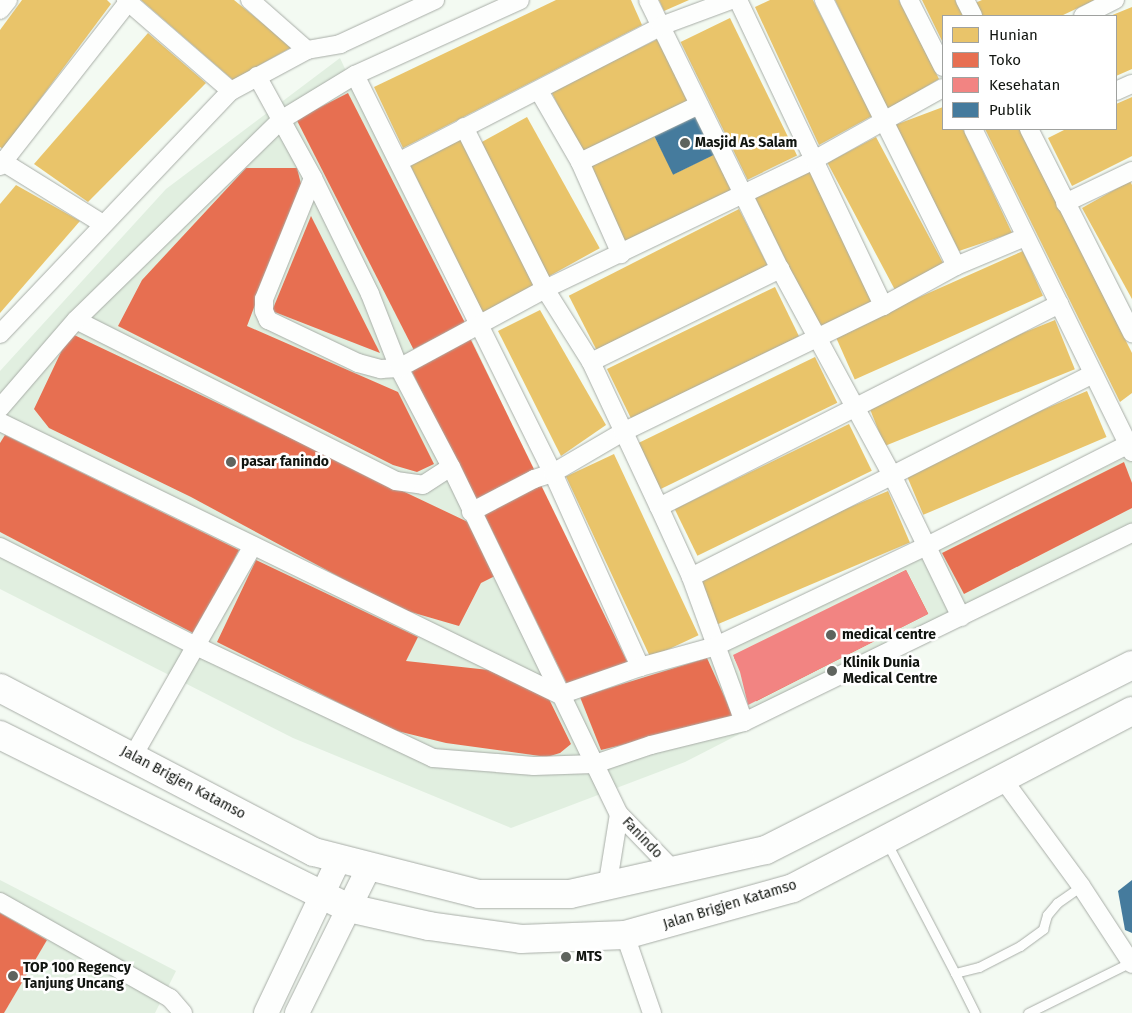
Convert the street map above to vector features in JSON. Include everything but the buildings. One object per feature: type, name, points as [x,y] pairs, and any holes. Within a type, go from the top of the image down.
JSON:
[{"type":"highway","name":"Jalan Brigjen Katamso","points":[[0,688],[314,852],[479,894],[570,894],[607,888],[766,850],[1132,665]]},
{"type":"highway","name":"Jalan Brigjen Katamso","points":[[0,735],[349,908],[429,926],[521,939],[625,936],[793,888],[1132,711]]},
{"type":"street","points":[[250,0],[307,50]]},
{"type":"street","points":[[0,334],[231,91],[307,50],[340,44],[435,0]]},
{"type":"street","points":[[0,408],[76,320],[281,120],[355,75],[520,0]]},
{"type":"street","points":[[648,0],[780,269],[892,475],[961,617]]},
{"type":"street","points":[[400,161],[464,127],[539,92],[661,26],[731,0]]},
{"type":"street","points":[[738,0],[883,306]]},
{"type":"street","points":[[824,0],[956,266]]},
{"type":"street","points":[[909,0],[942,65]]},
{"type":"street","points":[[966,0],[973,15]]},
{"type":"street","points":[[1085,15],[1115,0]]},
{"type":"street","points":[[103,224],[1,163],[127,1],[231,91]]},
{"type":"street","points":[[355,75],[400,161],[478,326],[553,473],[640,667]]},
{"type":"street","points":[[257,76],[313,178],[370,294],[399,368],[451,467],[471,512],[619,814]]},
{"type":"street","points":[[1117,92],[1132,84]]},
{"type":"street","points":[[313,178],[264,299],[264,311],[268,320],[358,363],[381,369],[399,368],[545,289],[622,254],[814,160],[884,123],[942,89]]},
{"type":"street","points":[[539,92],[580,162],[622,254]]},
{"type":"street","points":[[580,162],[699,105]]},
{"type":"street","points":[[464,127],[545,289],[591,362],[691,577],[744,722]]},
{"type":"street","points":[[0,422],[560,695],[640,667],[716,646],[1130,448],[973,130]]},
{"type":"street","points":[[1031,130],[1065,203],[1132,333]]},
{"type":"street","points":[[1065,203],[1132,171]]},
{"type":"street","points":[[471,512],[534,479],[553,473],[623,432],[883,306],[956,266],[1025,237]]},
{"type":"street","points":[[591,362],[780,269]]},
{"type":"street","points":[[659,507],[1059,304]]},
{"type":"street","points":[[76,320],[396,481],[423,485],[451,467]]},
{"type":"street","points":[[691,577],[1093,374]]},
{"type":"street","points":[[0,546],[196,646],[433,758],[534,766],[595,764],[651,745],[744,722],[1132,534]]},
{"type":"street","points":[[133,756],[252,546]]},
{"type":"street","points":[[1002,778],[1081,886],[1131,963]]},
{"type":"street","name":"Fanindo","points":[[619,814],[675,872]]},
{"type":"street","name":"Fanindo","points":[[607,888],[619,814]]},
{"type":"street","points":[[266,1013],[339,858]]},
{"type":"street","points":[[297,1013],[369,867]]},
{"type":"street","points":[[0,902],[170,998],[183,1013]]},
{"type":"street","points":[[625,936],[652,1013]]},
{"type":"lane","points":[[885,839],[975,1013]]},
{"type":"lane","points":[[955,973],[979,966],[1020,946],[1043,929],[1047,914],[1057,903],[1081,886]]},
{"type":"lane","points":[[1028,1013],[1131,963]]},
{"type":"shaded area","points":[[340,58],[632,681],[735,647],[1132,454],[1132,533],[685,762],[511,828],[293,738],[0,589],[0,371],[166,189]]},
{"type":"shaded area","points":[[0,880],[176,971],[155,1013],[0,1013]]},
{"type":"place","name":"Masjid As Salam","points":[[685,143]]},
{"type":"place","name":"pasar fanindo","points":[[231,462]]},
{"type":"place","name":"medical centre","points":[[831,635]]},
{"type":"place","name":"Klinik Dunia Medical Centre","points":[[832,671]]},
{"type":"place","name":"MTS","points":[[566,957]]},
{"type":"place","name":"TOP 100 Regency Tanjung Uncang","points":[[13,976]]}]
